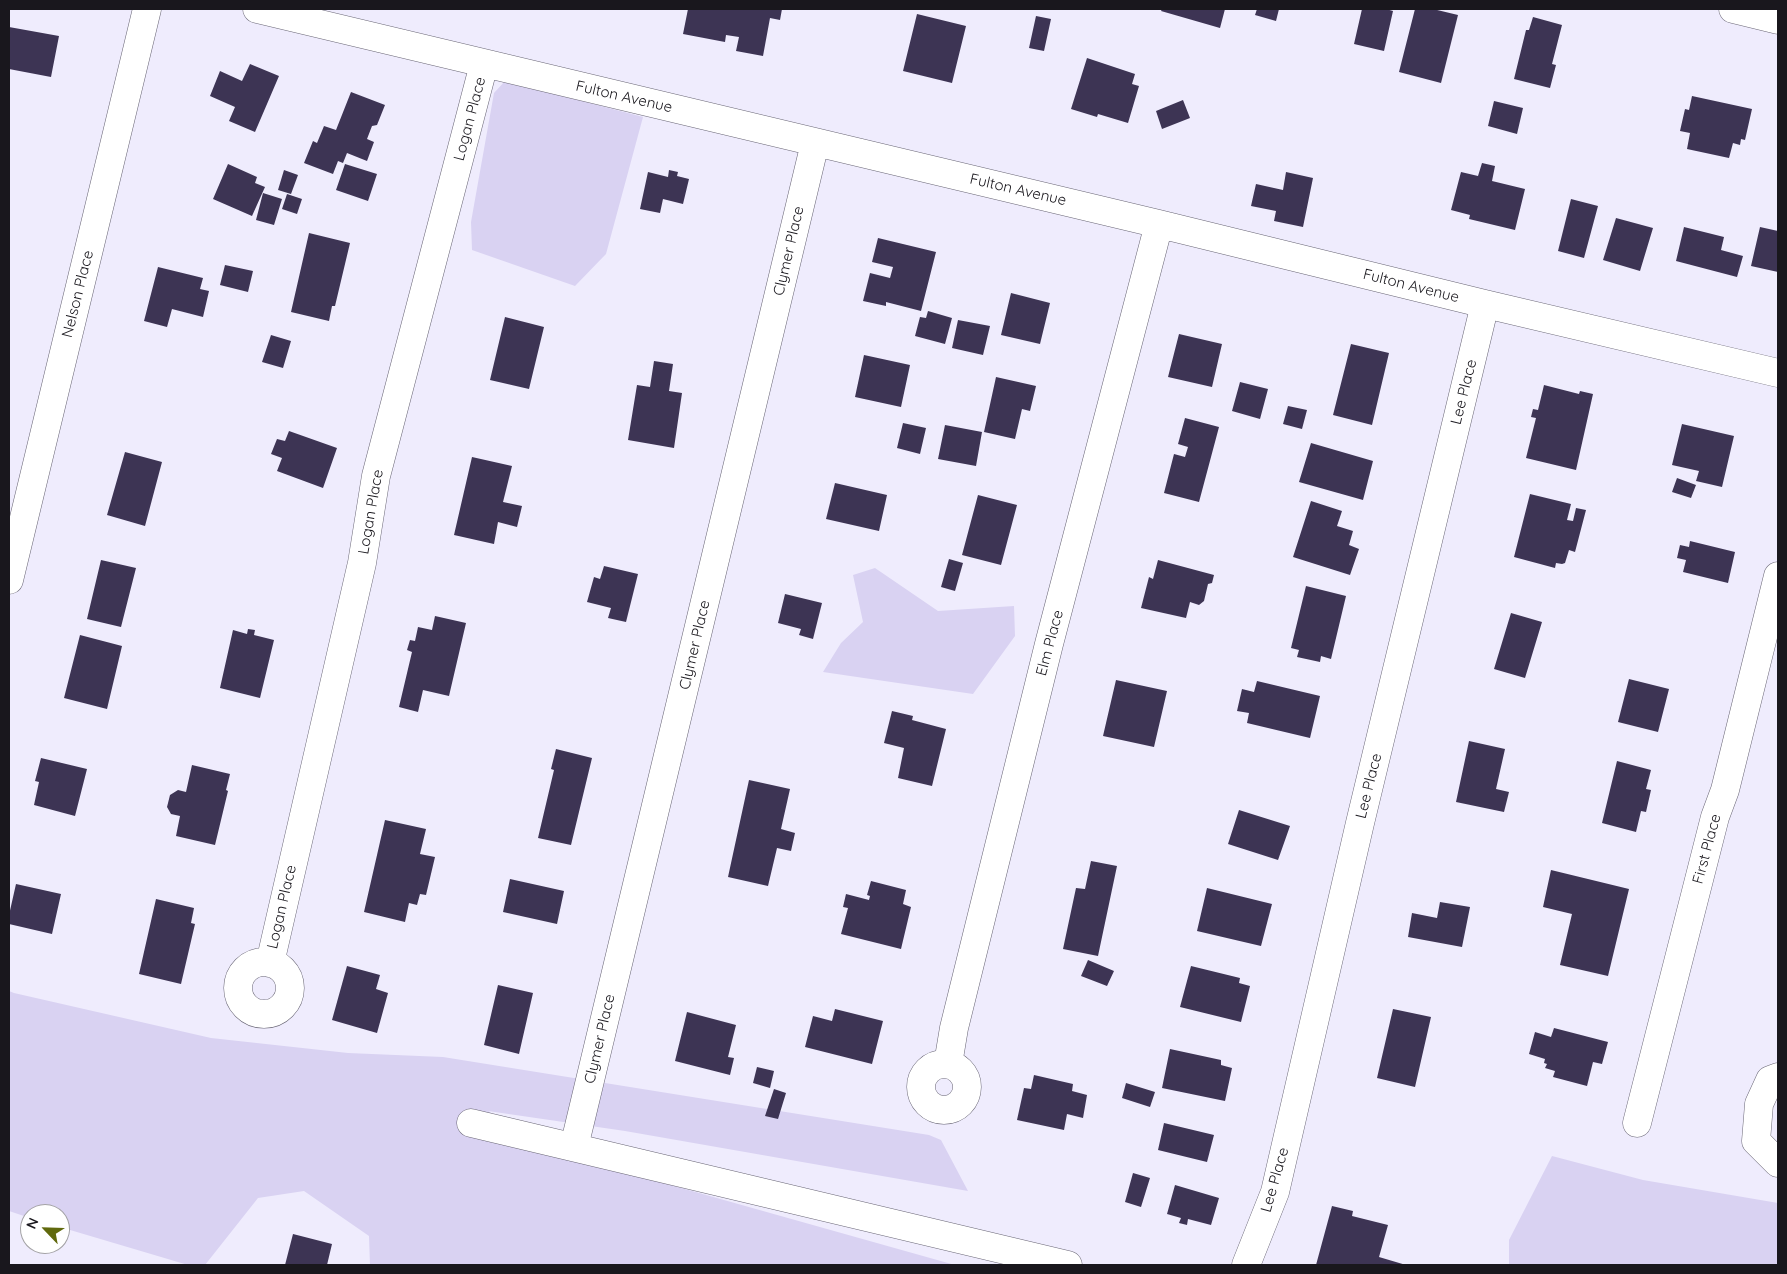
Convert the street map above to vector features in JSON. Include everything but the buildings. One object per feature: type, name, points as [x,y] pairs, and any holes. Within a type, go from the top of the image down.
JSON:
[{"type":"street","name":"Nelson Place","points":[[9,580],[148,9]]},
{"type":"street","name":"Fulton Avenue","points":[[257,9],[1778,373]]},
{"type":"street","points":[[1733,9],[1778,20]]},
{"type":"street","name":"Logan Place","points":[[270,963],[362,563],[376,476],[484,64]]},
{"type":"street","name":"Clymer Place","points":[[574,1148],[815,143]]},
{"type":"street","name":"Elm Place","points":[[948,1064],[954,1028],[1049,644],[1159,224]]},
{"type":"street","name":"Lee Place","points":[[1246,1265],[1275,1192],[1362,814],[1485,304]]},
{"type":"street","name":"First Place","points":[[1637,1123],[1715,817],[1725,790],[1778,576]]},
{"type":"street","points":[[1778,1077],[1770,1080],[1759,1104],[1756,1141],[1778,1163]]},
{"type":"street","points":[[471,1123],[1068,1265]]},
{"type":"shaded area","points":[[505,81],[643,117],[606,254],[575,286],[472,250],[471,222],[494,93]]},
{"type":"shaded area","points":[[875,568],[938,611],[1014,606],[1015,636],[973,694],[823,672],[841,643],[863,622],[853,575]]},
{"type":"shaded area","points":[[9,991],[211,1038],[348,1053],[443,1057],[929,1135],[941,1140],[968,1191],[625,1131],[488,1111],[564,1155],[955,1265],[370,1265],[369,1236],[304,1191],[258,1198],[205,1265],[188,1265],[70,1230],[70,1204],[20,1204],[20,1215],[9,1211]]},
{"type":"shaded area","points":[[1552,1156],[1643,1180],[1778,1203],[1778,1265],[1509,1265],[1509,1240]]}]
